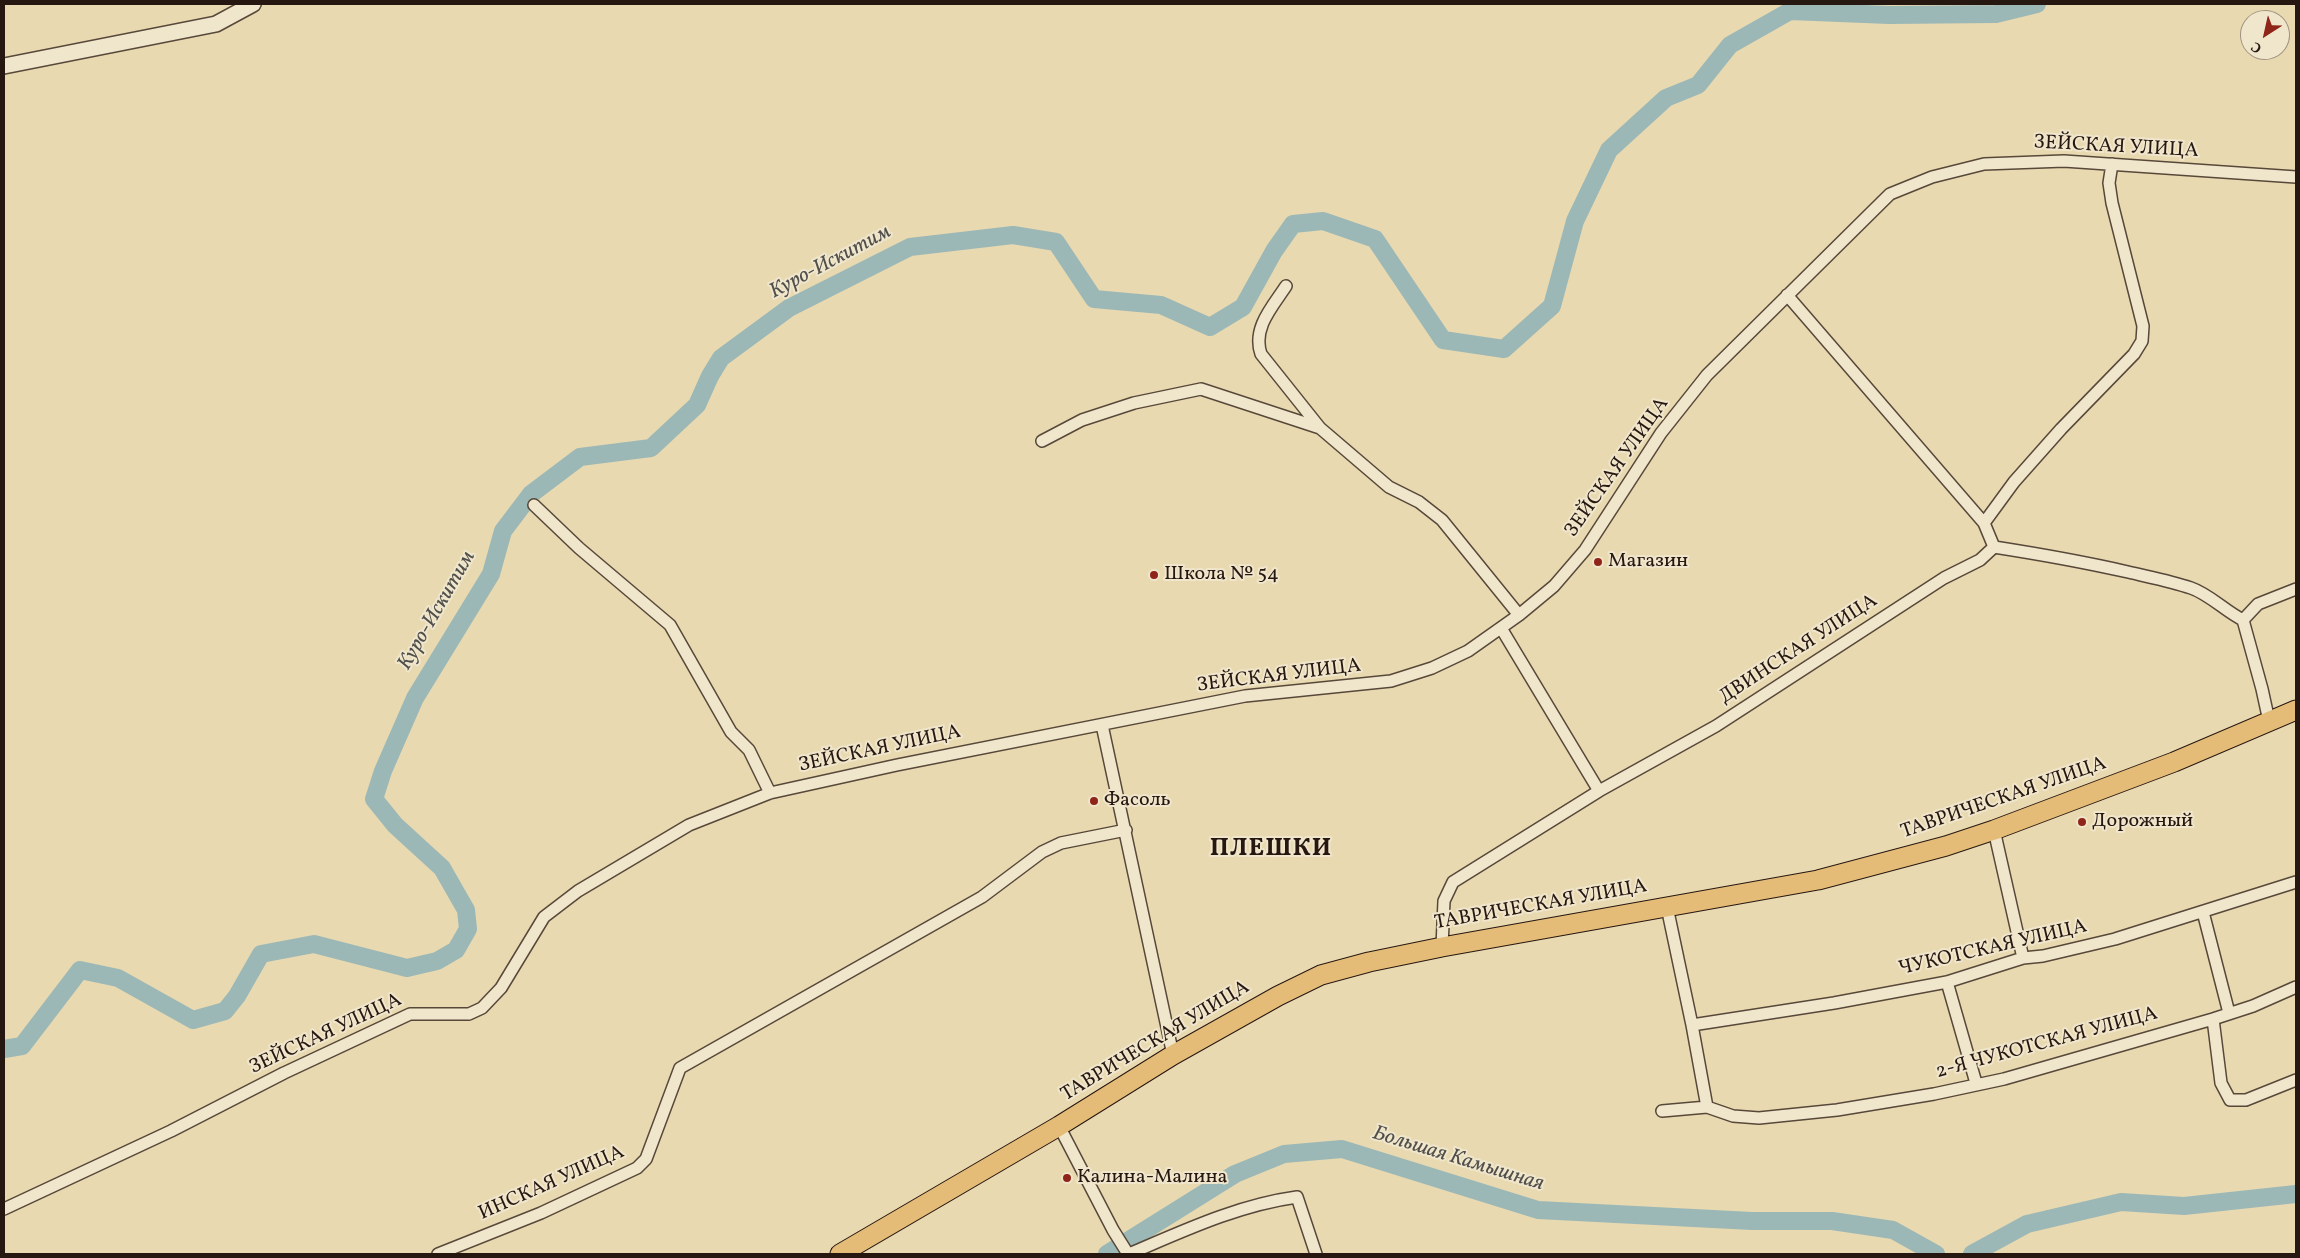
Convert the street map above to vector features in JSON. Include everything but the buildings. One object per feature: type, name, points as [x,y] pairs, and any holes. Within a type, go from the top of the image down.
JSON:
[{"type":"main road","name":"ТАВРИЧЕСКАЯ УЛИЦА","points":[[840,1254],[1059,1126],[1173,1054],[1278,996],[1321,975],[1442,946],[1818,880],[1946,846],[1994,830],[2174,762],[2269,721],[2296,712]]},
{"type":"street","points":[[4,66],[216,24],[253,4]]},
{"type":"street","name":"ЗЕЙСКАЯ УЛИЦА","points":[[4,1209],[171,1131],[284,1073],[410,1014],[469,1014],[482,1008],[501,988],[544,917],[578,891],[689,825],[770,793],[906,763],[1245,696],[1391,682],[1432,668],[1468,651],[1519,615],[1554,586],[1585,550],[1662,433],[1706,375],[1890,194],[1932,177],[1984,164],[2064,161],[2296,177]]},
{"type":"street","points":[[1984,523],[2014,482],[2134,354],[2142,341],[2143,326],[2112,203],[2109,183],[2112,164]]},
{"type":"street","points":[[1286,286],[1262,324],[1258,336],[1258,345],[1262,354],[1320,428],[1389,487],[1419,502],[1442,520],[1519,615]]},
{"type":"street","points":[[1787,295],[1984,523],[1994,547],[2068,558],[2166,581],[2193,589],[2226,612],[2242,620],[2262,689],[2269,721]]},
{"type":"street","points":[[1042,441],[1082,420],[1134,403],[1201,389],[1320,428]]},
{"type":"street","points":[[534,505],[579,548],[670,625],[731,732],[749,750],[770,793]]},
{"type":"street","name":"ДВИНСКАЯ УЛИЦА","points":[[1442,946],[1444,901],[1453,882],[1599,791],[1716,726],[1944,578],[1980,560],[1994,547]]},
{"type":"street","points":[[2242,620],[2258,604],[2296,590]]},
{"type":"street","points":[[1501,628],[1599,791]]},
{"type":"street","points":[[1102,725],[1173,1054]]},
{"type":"street","name":"ИНСКАЯ УЛИЦА","points":[[441,1254],[541,1213],[638,1168],[646,1159],[680,1068],[982,897],[1042,852],[1061,843],[1126,830]]},
{"type":"street","points":[[1994,830],[2023,958]]},
{"type":"street","name":"ЧУКОТСКАЯ УЛИЦА","points":[[1692,1025],[1834,1003],[1947,982],[2023,958],[2043,956],[2115,939],[2296,882]]},
{"type":"street","points":[[1662,1111],[1707,1107],[1667,907]]},
{"type":"street","points":[[2203,912],[2229,1013]]},
{"type":"street","points":[[1947,982],[1976,1084]]},
{"type":"street","name":"2-Я ЧУКОТСКАЯ УЛИЦА","points":[[1707,1107],[1733,1116],[1759,1118],[1837,1110],[1934,1094],[2004,1079],[2213,1019],[2253,1006],[2296,986]]},
{"type":"street","points":[[2213,1019],[2221,1083],[2230,1100],[2246,1100],[2296,1080]]},
{"type":"street","points":[[1059,1126],[1127,1253],[1210,1219],[1280,1199],[1297,1197],[1316,1254]]},
{"type":"waterway","name":"Куро-Искитим","points":[[4,1049],[22,1046],[80,970],[118,978],[193,1020],[225,1011],[237,996],[261,954],[314,944],[407,968],[437,961],[456,950],[468,929],[466,910],[442,868],[395,825],[374,799],[383,771],[415,698],[491,574],[503,531],[531,494],[580,457],[651,448],[697,405],[710,376],[721,358],[789,308],[910,247],[1013,235],[1056,242],[1094,299],[1161,305],[1210,327],[1243,307],[1274,251],[1293,224],[1323,221],[1375,239],[1443,340],[1504,349],[1552,306],[1575,221],[1609,150],[1666,98],[1698,85],[1730,45],[1790,11],[1889,15],[1996,14],[2037,4]]},
{"type":"waterway","name":"Большая Камышная","points":[[1107,1254],[1235,1174],[1284,1154],[1342,1149],[1538,1210],[1752,1221],[1832,1221],[1893,1230],[1936,1254]]},
{"type":"waterway","name":"Большая Камышная","points":[[1972,1254],[2027,1224],[2121,1202],[2184,1206],[2296,1194]]},
{"type":"place","name":"Магазин","points":[[1598,562]]},
{"type":"place","name":"Школа № 54","points":[[1154,575]]},
{"type":"place","name":"Фасоль","points":[[1094,801]]},
{"type":"place","name":"Дорожный","points":[[2082,822]]},
{"type":"place","name":"Калина-Малина","points":[[1067,1178]]},
{"type":"district","name":"ПЛЕШКИ","points":[[1271,850]]}]
